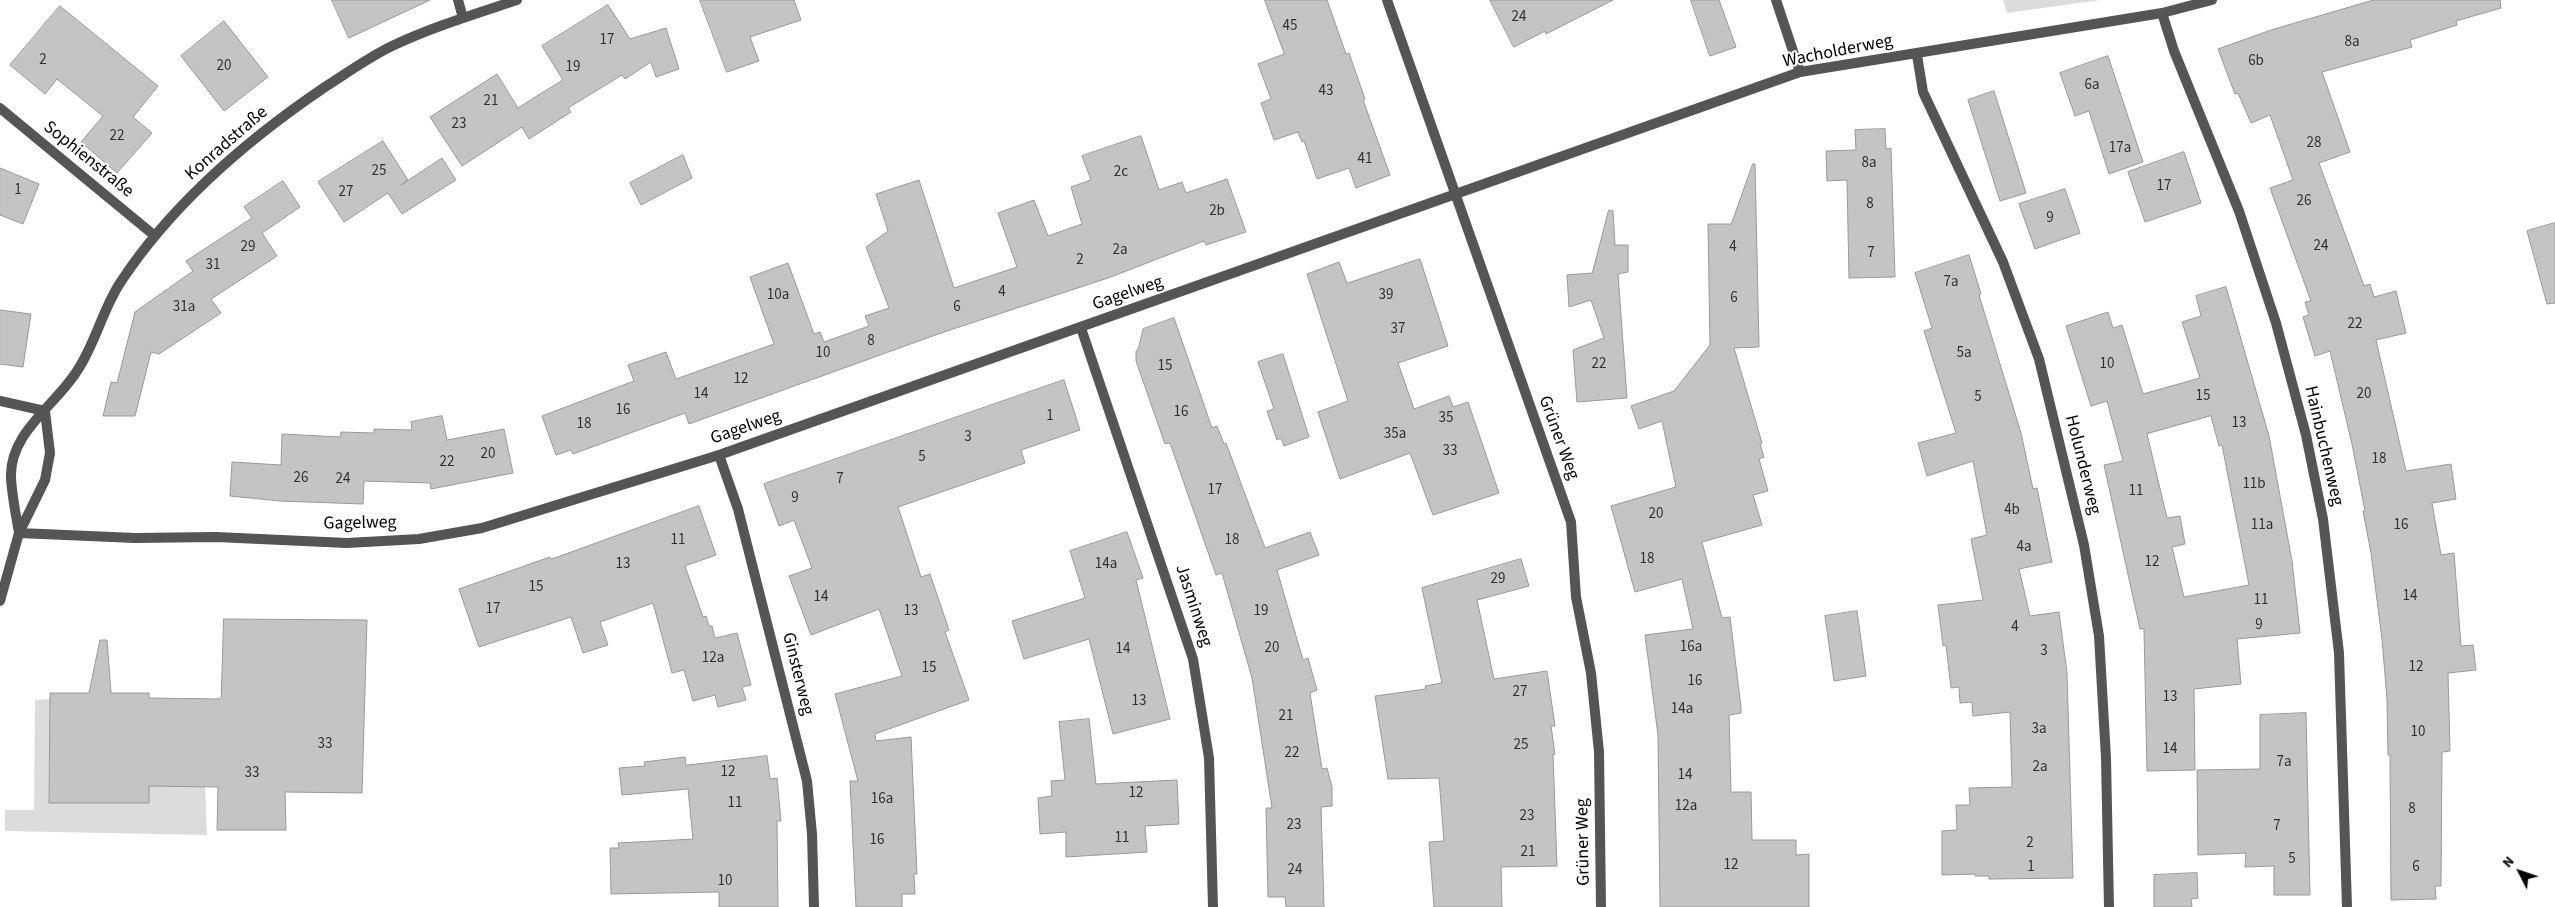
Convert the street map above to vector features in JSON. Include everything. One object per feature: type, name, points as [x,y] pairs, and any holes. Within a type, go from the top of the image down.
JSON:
[{"type":"street","points":[[458,0],[463,18]]},
{"type":"street","name":"Konradstraße","points":[[19,533],[11,477],[18,443],[78,371],[121,281],[155,236],[193,195],[241,150],[292,110],[391,46],[463,18],[517,0]]},
{"type":"street","name":"Grüner Weg","points":[[1388,0],[1455,196],[1571,522],[1576,597],[1591,673],[1599,752],[1601,907]]},
{"type":"street","points":[[1776,0],[1800,72]]},
{"type":"street","name":"Wacholderweg","points":[[1455,196],[1800,72],[2162,13],[2212,0]]},
{"type":"street","name":"Hainbuchenweg","points":[[2162,13],[2178,60],[2239,211],[2276,323],[2306,436],[2323,519],[2339,653],[2347,907]]},
{"type":"street","name":"Holunderweg","points":[[1916,54],[1923,92],[2003,262],[2039,359],[2084,545],[2099,636],[2106,758],[2109,907]]},
{"type":"street","name":"Sophienstraße","points":[[0,108],[155,236]]},
{"type":"street","name":"Gagelweg","points":[[19,533],[135,538],[216,537],[347,543],[419,539],[482,528],[719,455],[1455,196]]},
{"type":"street","name":"Jasminweg","points":[[1081,328],[1193,659],[1209,758],[1213,907]]},
{"type":"street","points":[[0,401],[45,411]]},
{"type":"street","name":"Konradstraße","points":[[0,601],[19,533],[44,480],[50,453],[45,411]]},
{"type":"street","name":"Ginsterweg","points":[[719,455],[738,508],[807,781],[812,834],[814,907]]},
{"type":"shaded area","points":[[2003,0],[2100,0],[2007,13]]},
{"type":"shaded area","points":[[50,699],[49,803],[148,803],[149,786],[205,786],[207,835],[5,831],[5,810],[34,810],[35,700]]},
{"type":"building","points":[[332,0],[430,0],[349,38]]},
{"type":"building","points":[[700,0],[794,0],[801,20],[750,37],[759,61],[727,72]]},
{"type":"building","points":[[1265,0],[1327,0],[1346,54],[1349,53],[1365,99],[1363,100],[1390,175],[1356,188],[1349,168],[1317,179],[1304,141],[1302,142],[1298,132],[1274,140],[1261,103],[1271,99],[1258,64],[1284,54]]},
{"type":"building","points":[[1490,0],[1613,0],[1546,34],[1545,31],[1514,47]]},
{"type":"building","points":[[1691,0],[1719,0],[1736,47],[1710,56]]},
{"type":"building","points":[[2374,0],[2500,0],[2501,8],[2456,21],[2457,25],[2410,40],[2412,47],[2322,72],[2350,152],[2319,163],[2364,286],[2370,284],[2374,297],[2396,291],[2406,333],[2376,340],[2406,471],[2451,464],[2456,499],[2432,503],[2441,555],[2454,553],[2461,646],[2473,645],[2476,670],[2448,673],[2450,751],[2442,752],[2441,886],[2435,886],[2436,899],[2391,900],[2390,755],[2388,755],[2387,699],[2382,639],[2371,553],[2363,511],[2365,511],[2352,444],[2330,351],[2315,356],[2303,317],[2309,315],[2305,302],[2311,301],[2270,188],[2293,180],[2270,115],[2251,123],[2238,93],[2235,94],[2218,49],[2271,30]]},
{"type":"building","points":[[608,5],[630,39],[666,28],[679,69],[656,77],[651,62],[625,79],[622,75],[568,108],[571,112],[529,139],[522,127],[462,166],[430,117],[497,74],[518,108],[563,80],[542,46]]},
{"type":"building","points":[[60,6],[158,86],[133,117],[152,133],[117,173],[81,142],[103,116],[57,79],[45,94],[10,65]]},
{"type":"building","points":[[224,21],[268,77],[224,111],[181,56]]},
{"type":"building","points":[[2108,56],[2143,162],[2109,174],[2089,111],[2075,116],[2060,73]]},
{"type":"building","points":[[1994,91],[2026,193],[2000,201],[1968,100]]},
{"type":"building","points":[[1885,129],[1886,149],[1891,148],[1895,277],[1849,278],[1847,180],[1827,181],[1826,151],[1856,150],[1855,130]]},
{"type":"building","points":[[1141,136],[1159,190],[1182,182],[1186,193],[1227,179],[1246,232],[1206,245],[1204,241],[1108,278],[941,333],[689,424],[685,413],[573,454],[571,450],[556,455],[542,416],[634,381],[628,365],[666,352],[676,379],[774,344],[750,277],[788,263],[814,334],[820,332],[824,342],[869,326],[865,316],[889,308],[866,247],[888,231],[876,194],[919,180],[954,288],[1017,267],[998,213],[1034,200],[1048,236],[1082,224],[1071,187],[1091,180],[1082,156]]},
{"type":"building","points":[[383,141],[408,180],[401,185],[442,158],[456,180],[402,214],[388,193],[344,222],[318,182]]},
{"type":"building","points":[[2184,152],[2201,203],[2145,222],[2128,172]]},
{"type":"building","points":[[683,155],[692,178],[641,205],[630,183]]},
{"type":"building","points":[[1753,164],[1755,164],[1759,347],[1734,348],[1762,443],[1760,444],[1764,457],[1759,459],[1768,491],[1753,495],[1762,525],[1702,542],[1722,618],[1730,617],[1741,707],[1741,713],[1729,715],[1731,792],[1751,792],[1752,840],[1796,840],[1796,855],[1809,854],[1809,907],[1660,907],[1658,735],[1645,635],[1693,629],[1682,579],[1635,592],[1611,506],[1676,487],[1662,421],[1639,429],[1631,406],[1674,391],[1710,345],[1708,224],[1731,224]]},
{"type":"building","points":[[0,168],[39,184],[23,224],[0,215]]},
{"type":"building","points":[[283,181],[300,207],[262,233],[277,256],[211,299],[221,313],[159,354],[151,352],[135,416],[103,416],[111,382],[117,383],[135,312],[193,271],[186,261],[252,218],[244,207]]},
{"type":"building","points":[[2065,189],[2080,233],[2035,249],[2019,204]]},
{"type":"building","points":[[1609,210],[1613,211],[1615,245],[1628,245],[1628,272],[1618,274],[1627,398],[1577,402],[1573,350],[1604,338],[1591,300],[1569,307],[1567,275],[1592,273]]},
{"type":"building","points":[[2555,223],[2555,303],[2547,304],[2527,231]]},
{"type":"building","points":[[1969,255],[1981,294],[1979,295],[2021,433],[2033,489],[2037,488],[2052,562],[2019,569],[2030,616],[2059,612],[2067,673],[2073,878],[1989,879],[1989,876],[1975,876],[1975,874],[1942,875],[1942,831],[1957,830],[1956,805],[1970,805],[1969,788],[2012,787],[2010,712],[1973,716],[1972,702],[1960,703],[1959,687],[1951,688],[1946,645],[1943,646],[1938,605],[1983,600],[1971,539],[1987,535],[1973,461],[1927,476],[1918,443],[1956,433],[1924,331],[1932,328],[1915,273]]},
{"type":"building","points":[[1420,259],[1448,346],[1398,363],[1414,409],[1449,396],[1453,407],[1468,402],[1499,493],[1433,515],[1410,453],[1340,479],[1318,412],[1348,401],[1307,274],[1339,262],[1347,283]]},
{"type":"building","points":[[2226,287],[2269,436],[2292,561],[2300,633],[2237,639],[2241,684],[2194,689],[2195,770],[2147,771],[2144,629],[2140,629],[2104,465],[2123,461],[2107,401],[2091,406],[2066,326],[2108,312],[2113,328],[2122,325],[2143,394],[2200,378],[2182,322],[2201,316],[2196,296]],"holes":[[[2211,416],[2219,446],[2222,445],[2249,585],[2184,597],[2172,547],[2185,544],[2180,516],[2167,518],[2147,434]]]},
{"type":"building","points":[[0,310],[31,314],[23,367],[0,364]]},
{"type":"building","points":[[1174,318],[1212,428],[1217,426],[1224,444],[1226,443],[1265,548],[1310,532],[1319,555],[1277,570],[1303,660],[1308,658],[1317,690],[1310,693],[1322,769],[1327,768],[1332,787],[1332,806],[1321,807],[1324,907],[1286,907],[1285,897],[1268,897],[1266,808],[1272,808],[1252,678],[1222,573],[1216,575],[1170,443],[1165,444],[1136,361],[1136,351],[1138,350],[1143,329]]},
{"type":"building","points":[[1283,354],[1309,437],[1284,446],[1281,438],[1277,440],[1267,411],[1274,409],[1258,362]]},
{"type":"building","points":[[1064,380],[1080,430],[1021,450],[1025,463],[898,507],[921,577],[930,574],[949,630],[945,632],[969,700],[875,734],[876,741],[911,737],[917,874],[914,874],[915,894],[902,894],[902,907],[856,907],[850,781],[858,781],[835,694],[902,676],[879,609],[811,635],[789,576],[812,568],[794,520],[779,526],[764,484]]},
{"type":"building","points":[[442,416],[447,440],[504,429],[513,473],[431,489],[430,483],[364,481],[363,504],[280,501],[230,496],[232,462],[281,465],[282,434],[340,437],[341,432],[374,433],[374,429],[412,430],[411,422]]},
{"type":"building","points":[[699,506],[716,555],[685,566],[703,617],[706,616],[709,626],[712,626],[715,638],[737,633],[751,685],[742,687],[746,700],[718,707],[715,695],[693,701],[684,670],[672,673],[653,603],[600,622],[608,645],[583,653],[571,617],[479,647],[459,589],[550,557],[551,559]]},
{"type":"building","points":[[1127,532],[1143,578],[1136,580],[1170,719],[1113,734],[1089,639],[1024,659],[1012,621],[1085,598],[1070,551]]},
{"type":"building","points":[[1521,559],[1529,586],[1477,600],[1494,679],[1547,671],[1555,726],[1551,726],[1555,754],[1553,754],[1557,866],[1501,867],[1502,907],[1434,907],[1429,842],[1444,841],[1439,778],[1388,779],[1375,696],[1426,689],[1425,686],[1442,683],[1422,588]]},
{"type":"building","points":[[1857,611],[1866,676],[1834,681],[1825,616]]},
{"type":"building","points":[[224,619],[367,620],[362,793],[285,792],[286,830],[217,830],[218,787],[149,786],[149,803],[49,803],[50,693],[89,693],[100,640],[107,640],[111,693],[149,693],[149,698],[219,699],[221,697]]},
{"type":"building","points":[[2306,713],[2310,895],[2274,895],[2274,866],[2245,867],[2246,853],[2198,855],[2197,770],[2260,769],[2260,715]]},
{"type":"building","points":[[1089,719],[1096,784],[1177,780],[1179,824],[1145,826],[1147,852],[1066,857],[1066,832],[1040,834],[1038,798],[1052,796],[1051,781],[1065,780],[1059,722]]},
{"type":"building","points":[[767,756],[770,779],[777,778],[781,821],[777,821],[778,907],[719,907],[719,892],[611,894],[610,848],[619,848],[618,843],[693,839],[688,789],[622,795],[619,768],[645,766],[644,762],[685,757],[686,765]]},
{"type":"building","points":[[2197,873],[2198,898],[2191,899],[2192,907],[2154,907],[2154,875]]}]
